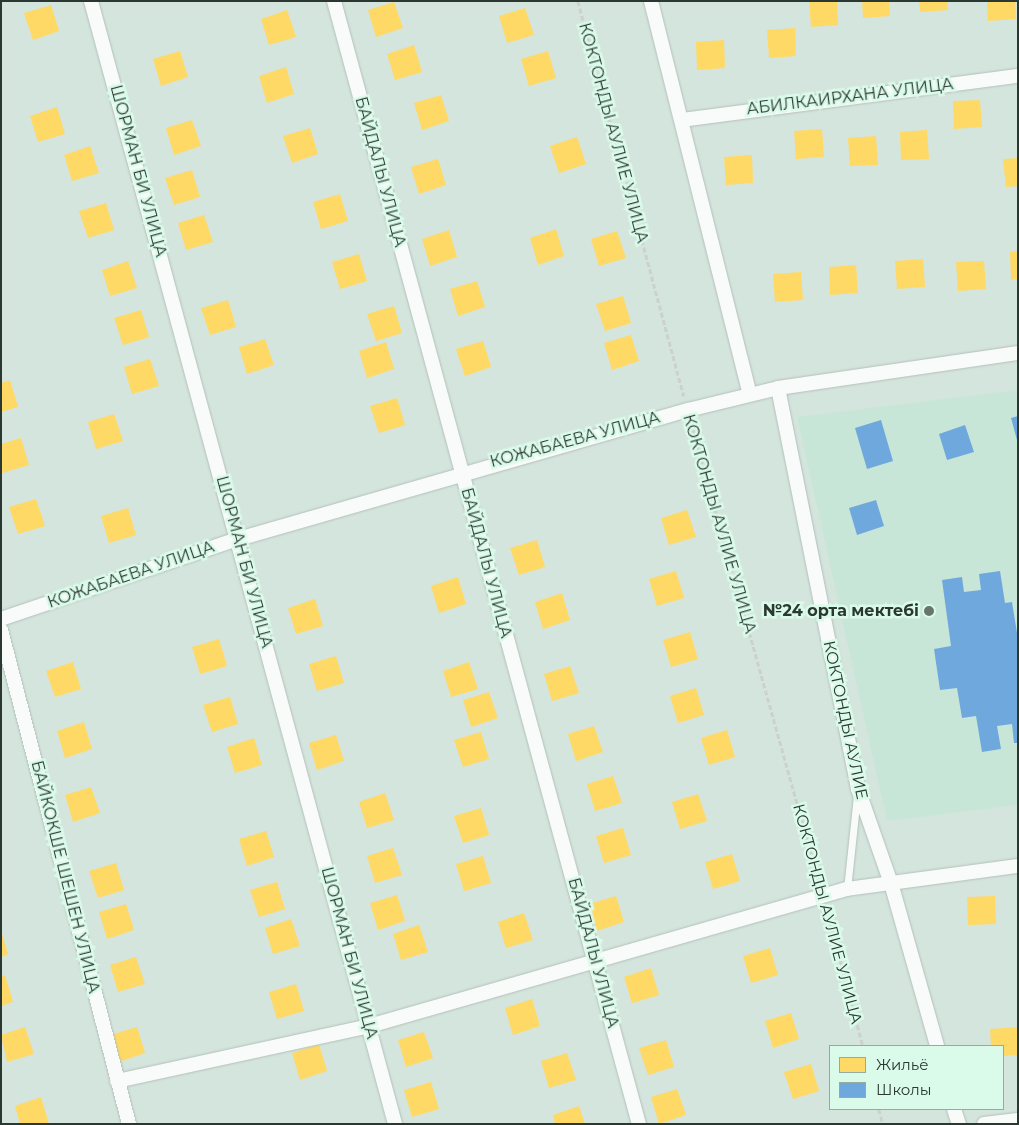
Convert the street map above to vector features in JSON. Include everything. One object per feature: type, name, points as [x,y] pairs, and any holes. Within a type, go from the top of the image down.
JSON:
[{"type":"street","name":"ШОРМАН БИ УЛИЦА","points":[[91,1],[395,1124]]},
{"type":"street","name":"БАЙДАЛЫ УЛИЦА","points":[[334,1],[639,1124]]},
{"type":"street","points":[[651,1],[750,394]]},
{"type":"street","name":"АБИЛКАИРХАНА УЛИЦА","points":[[682,120],[1018,76]]},
{"type":"street","name":"КОЖАБАЕВА УЛИЦА","points":[[1,619],[238,539],[461,472],[688,410],[778,388],[1018,352]]},
{"type":"street","name":"КОКТОНДЫ АУЛИЕ","points":[[778,388],[858,789],[890,883],[937,1045]]},
{"type":"street","name":"БАЙКОКШЕ ШЕШЕН УЛИЦА","points":[[1,630],[129,1124]]},
{"type":"street","points":[[117,1081],[369,1026],[847,889],[1018,866]]},
{"type":"street","points":[[954,1110],[959,1124]]},
{"type":"street","points":[[984,1124],[1018,1120]]},
{"type":"lane","points":[[847,889],[858,789]]},
{"type":"path","name":"КОКТОНДЫ АУЛИЕ УЛИЦА","points":[[578,1],[862,1045]]},
{"type":"path","points":[[879,1110],[883,1124]]},
{"type":"shaded area","name":"№24 орта мектебі","points":[[1018,390],[1018,805],[887,821],[797,417]]},
{"type":"building: Жильё","points":[[809,1],[837,1],[838,25],[811,27]]},
{"type":"building: Жильё","points":[[862,1],[889,1],[890,16],[863,18]]},
{"type":"building: Жильё","points":[[919,1],[947,1],[948,10],[920,12]]},
{"type":"building: Жильё","points":[[987,1],[1015,1],[1016,19],[988,21]]},
{"type":"building: Жильё","points":[[394,2],[403,28],[376,37],[368,10]]},
{"type":"building: Жильё","points":[[51,5],[59,31],[33,40],[24,13]]},
{"type":"building: Жильё","points":[[525,8],[534,35],[507,43],[499,16]]},
{"type":"building: Жильё","points":[[287,10],[296,37],[269,45],[261,19]]},
{"type":"building: Жильё","points":[[795,28],[796,56],[769,58],[767,30]]},
{"type":"building: Жильё","points":[[724,40],[725,68],[697,70],[696,42]]},
{"type":"building: Жильё","points":[[414,45],[422,72],[395,80],[387,54]]},
{"type":"building: Жильё","points":[[180,51],[188,77],[161,86],[153,59]]},
{"type":"building: Жильё","points":[[548,51],[556,78],[529,86],[521,59]]},
{"type":"building: Жильё","points":[[286,67],[294,94],[267,103],[259,76]]},
{"type":"building: Жильё","points":[[441,95],[449,121],[422,130],[414,103]]},
{"type":"building: Жильё","points":[[980,100],[982,127],[954,129],[953,101]]},
{"type":"building: Жильё","points":[[57,107],[65,134],[38,142],[30,116]]},
{"type":"building: Жильё","points":[[192,120],[201,146],[174,155],[166,128]]},
{"type":"building: Жильё","points":[[310,128],[318,154],[292,163],[283,136]]},
{"type":"building: Жильё","points":[[822,129],[824,157],[796,159],[794,131]]},
{"type":"building: Жильё","points":[[927,130],[929,159],[901,160],[900,132]]},
{"type":"building: Жильё","points":[[876,136],[878,165],[850,166],[848,138]]},
{"type":"building: Жильё","points":[[577,137],[586,164],[559,173],[550,146]]},
{"type":"building: Жильё","points":[[90,146],[99,173],[72,181],[64,155]]},
{"type":"building: Жильё","points":[[752,155],[753,183],[726,185],[724,157]]},
{"type":"building: Жильё","points":[[1018,158],[1018,186],[1006,187],[1003,159]]},
{"type":"building: Жильё","points":[[438,159],[446,185],[419,194],[411,167]]},
{"type":"building: Жильё","points":[[192,170],[200,197],[174,205],[165,178]]},
{"type":"building: Жильё","points":[[340,194],[348,221],[321,229],[313,202]]},
{"type":"building: Жильё","points":[[106,203],[114,230],[88,238],[79,211]]},
{"type":"building: Жильё","points":[[204,215],[213,242],[186,250],[178,223]]},
{"type":"building: Жильё","points":[[556,229],[564,256],[538,265],[530,238]]},
{"type":"building: Жильё","points":[[449,230],[457,257],[430,266],[422,239]]},
{"type":"building: Жильё","points":[[617,231],[626,258],[599,266],[591,239]]},
{"type":"building: Жильё","points":[[1018,251],[1018,279],[1011,280],[1010,252]]},
{"type":"building: Жильё","points":[[359,254],[367,281],[340,289],[332,262]]},
{"type":"building: Жильё","points":[[923,259],[925,287],[897,289],[895,261]]},
{"type":"building: Жильё","points":[[128,261],[137,288],[110,296],[102,270]]},
{"type":"building: Жильё","points":[[984,261],[986,289],[958,291],[956,262]]},
{"type":"building: Жильё","points":[[856,265],[858,293],[830,295],[829,267]]},
{"type":"building: Жильё","points":[[801,272],[803,300],[775,302],[773,274]]},
{"type":"building: Жильё","points":[[477,281],[485,307],[458,316],[450,289]]},
{"type":"building: Жильё","points":[[623,296],[631,323],[605,331],[596,304]]},
{"type":"building: Жильё","points":[[228,300],[236,327],[210,335],[201,308]]},
{"type":"building: Жильё","points":[[394,306],[402,333],[376,341],[367,314]]},
{"type":"building: Жильё","points":[[141,310],[149,337],[123,345],[114,318]]},
{"type":"building: Жильё","points":[[631,335],[639,361],[612,370],[604,343]]},
{"type":"building: Жильё","points":[[265,339],[274,365],[247,374],[239,347]]},
{"type":"building: Жильё","points":[[483,341],[491,367],[465,376],[456,349]]},
{"type":"building: Жильё","points":[[386,342],[394,369],[367,378],[359,351]]},
{"type":"building: Жильё","points":[[150,359],[159,386],[132,394],[124,367]]},
{"type":"building: Жильё","points":[[10,380],[18,407],[1,412],[1,383]]},
{"type":"building: Жильё","points":[[397,398],[405,425],[379,433],[370,406]]},
{"type":"building: Жильё","points":[[114,414],[123,441],[96,449],[88,422]]},
{"type":"building: Жильё","points":[[21,438],[29,465],[2,473],[1,444]]},
{"type":"building: Жильё","points":[[36,499],[45,526],[18,534],[9,507]]},
{"type":"building: Жильё","points":[[128,508],[136,535],[109,543],[101,516]]},
{"type":"building: Жильё","points":[[687,510],[696,537],[669,545],[661,518]]},
{"type":"building: Жильё","points":[[537,540],[545,567],[519,575],[510,548]]},
{"type":"building: Жильё","points":[[676,571],[684,598],[657,606],[649,579]]},
{"type":"building: Жильё","points":[[458,577],[466,604],[439,613],[431,586]]},
{"type":"building: Жильё","points":[[562,593],[570,620],[543,629],[535,602]]},
{"type":"building: Жильё","points":[[315,599],[323,626],[296,634],[288,608]]},
{"type":"building: Жильё","points":[[690,632],[698,659],[671,667],[663,640]]},
{"type":"building: Жильё","points":[[219,639],[227,666],[200,674],[192,647]]},
{"type":"building: Жильё","points":[[336,656],[344,683],[317,691],[309,664]]},
{"type":"building: Жильё","points":[[73,662],[81,689],[55,697],[46,671]]},
{"type":"building: Жильё","points":[[469,662],[478,689],[451,697],[443,671]]},
{"type":"building: Жильё","points":[[570,666],[579,693],[552,701],[544,674]]},
{"type":"building: Жильё","points":[[696,688],[704,715],[678,723],[670,696]]},
{"type":"building: Жильё","points":[[489,692],[498,718],[471,727],[463,700]]},
{"type":"building: Жильё","points":[[230,697],[238,724],[212,732],[203,705]]},
{"type":"building: Жильё","points":[[84,722],[92,749],[65,758],[57,731]]},
{"type":"building: Жильё","points":[[594,726],[603,752],[576,761],[568,734]]},
{"type":"building: Жильё","points":[[727,730],[735,757],[709,765],[701,738]]},
{"type":"building: Жильё","points":[[481,732],[489,759],[463,767],[454,740]]},
{"type":"building: Жильё","points":[[336,735],[344,761],[317,770],[309,743]]},
{"type":"building: Жильё","points":[[254,738],[262,765],[235,773],[227,747]]},
{"type":"building: Жильё","points":[[613,776],[622,803],[595,811],[587,784]]},
{"type":"building: Жильё","points":[[91,787],[100,813],[73,822],[65,795]]},
{"type":"building: Жильё","points":[[385,793],[394,820],[367,828],[359,802]]},
{"type":"building: Жильё","points":[[698,794],[707,821],[680,829],[672,802]]},
{"type":"building: Жильё","points":[[481,808],[489,835],[463,843],[454,816]]},
{"type":"building: Жильё","points":[[623,828],[631,855],[604,863],[596,836]]},
{"type":"building: Жильё","points":[[266,831],[274,857],[247,866],[239,839]]},
{"type":"building: Жильё","points":[[393,848],[402,875],[375,883],[367,856]]},
{"type":"building: Жильё","points":[[732,854],[740,881],[713,889],[705,862]]},
{"type":"building: Жильё","points":[[483,856],[491,883],[464,891],[456,864]]},
{"type":"building: Жильё","points":[[116,863],[124,890],[98,898],[89,871]]},
{"type":"building: Жильё","points":[[277,882],[285,909],[259,917],[250,890]]},
{"type":"building: Жильё","points":[[397,895],[405,921],[378,930],[370,903]]},
{"type":"building: Жильё","points":[[616,896],[624,922],[597,931],[589,904]]},
{"type":"building: Жильё","points":[[995,896],[996,924],[968,925],[967,897]]},
{"type":"building: Жильё","points":[[126,904],[134,930],[107,939],[99,912]]},
{"type":"building: Жильё","points":[[524,913],[533,940],[506,948],[498,922]]},
{"type":"building: Жильё","points":[[291,919],[300,946],[273,954],[265,928]]},
{"type":"building: Жильё","points":[[419,925],[428,952],[401,960],[393,934]]},
{"type":"building: Жильё","points":[[1,935],[8,954],[1,957]]},
{"type":"building: Жильё","points":[[770,948],[778,975],[751,983],[743,956]]},
{"type":"building: Жильё","points":[[136,957],[145,984],[118,992],[110,965]]},
{"type":"building: Жильё","points":[[651,968],[659,995],[632,1003],[624,977]]},
{"type":"building: Жильё","points":[[5,975],[13,1002],[1,1006],[1,977]]},
{"type":"building: Жильё","points":[[296,984],[304,1011],[277,1019],[269,992]]},
{"type":"building: Жильё","points":[[532,999],[540,1026],[513,1035],[505,1008]]},
{"type":"building: Жильё","points":[[791,1013],[799,1039],[773,1048],[765,1021]]},
{"type":"building: Жильё","points":[[25,1027],[34,1054],[7,1062],[1,1035]]},
{"type":"building: Жильё","points":[[137,1027],[145,1053],[119,1062],[110,1035]]},
{"type":"building: Жильё","points":[[1018,1027],[1018,1055],[1004,1056],[1004,1045],[991,1045],[990,1029]]},
{"type":"building: Жильё","points":[[424,1032],[433,1058],[406,1067],[398,1040]]},
{"type":"building: Жильё","points":[[666,1040],[674,1067],[648,1075],[639,1048]]},
{"type":"building: Жильё","points":[[319,1044],[327,1071],[300,1080],[292,1053]]},
{"type":"building: Жильё","points":[[567,1053],[576,1080],[549,1088],[541,1061]]},
{"type":"building: Жильё","points":[[811,1064],[819,1091],[793,1099],[784,1072]]},
{"type":"building: Жильё","points":[[431,1082],[439,1109],[412,1117],[404,1090]]},
{"type":"building: Жильё","points":[[677,1089],[686,1115],[659,1124],[651,1097]]},
{"type":"building: Жильё","points":[[41,1097],[49,1124],[20,1124],[15,1106]]},
{"type":"building: Жильё","points":[[579,1106],[585,1124],[555,1124],[553,1115]]},
{"type":"building: Школы","points":[[1018,416],[1018,440],[1017,440],[1011,418]]},
{"type":"building: Школы","points":[[881,420],[893,461],[867,469],[855,428]]},
{"type":"building: Школы","points":[[965,425],[974,452],[947,460],[939,434]]},
{"type":"building: Школы","points":[[876,500],[884,526],[857,535],[849,508]]},
{"type":"building: Школы","points":[[1000,571],[1005,603],[1012,602],[1018,639],[1018,743],[1014,743],[1012,724],[997,726],[1001,749],[982,752],[976,716],[962,718],[957,688],[940,690],[934,649],[951,646],[942,580],[962,577],[964,592],[981,590],[979,574]]},
{"type":"place","name":"№24 орта мектебі","points":[[929,611]]}]
